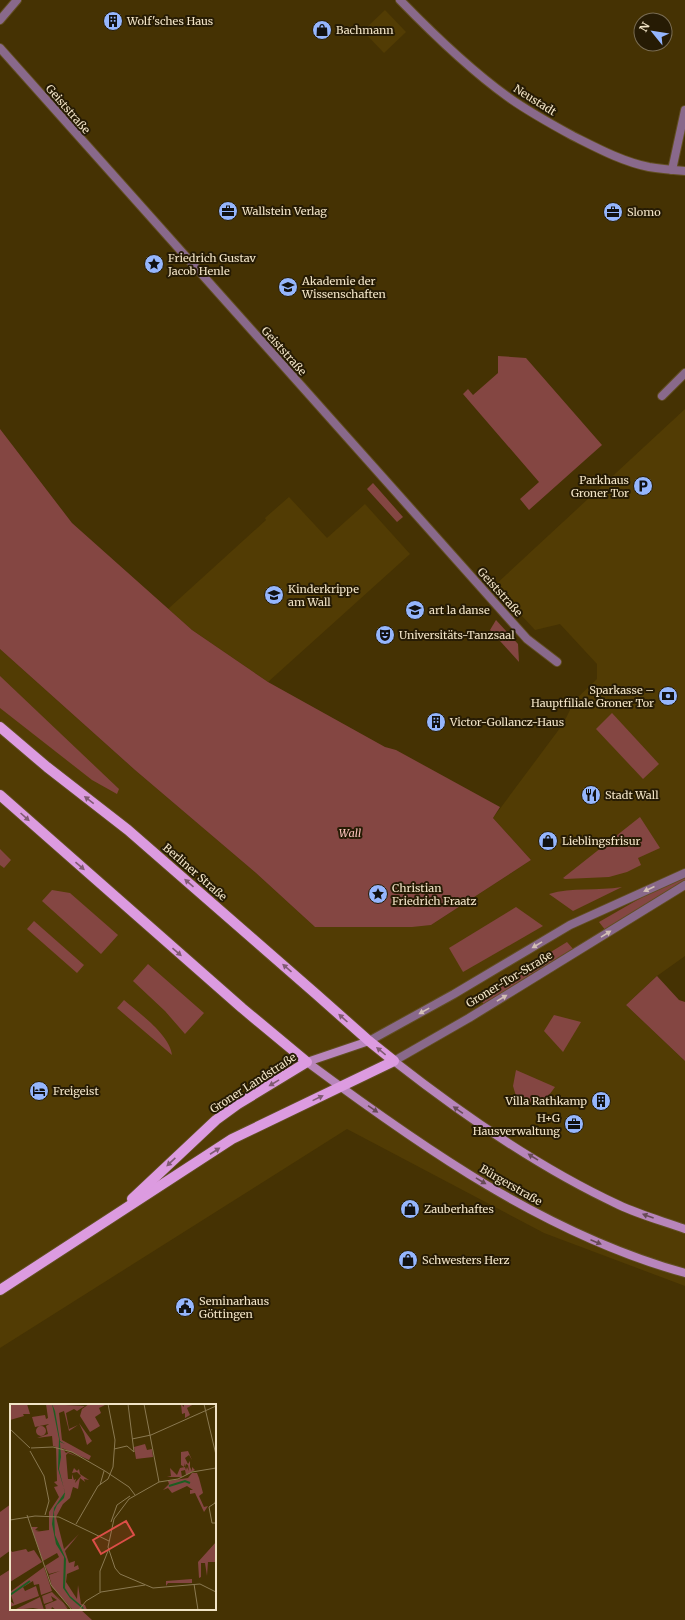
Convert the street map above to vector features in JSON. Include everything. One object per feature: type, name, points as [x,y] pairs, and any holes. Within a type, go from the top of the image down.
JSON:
[{"type":"main road","name":"Berliner Straße","points":[[0,727],[47,767],[128,830],[369,1042]]},
{"type":"main road","points":[[0,795],[242,1008],[307,1062],[341,1087]]},
{"type":"main road","points":[[369,1042],[462,1113],[574,1183],[621,1206],[685,1229]]},
{"type":"main road","name":"Groner Landstraße","points":[[112,1219],[216,1120],[238,1104],[307,1062],[369,1042]]},
{"type":"main road","name":"Groner-Tor-Straße","points":[[341,1087],[394,1061]]},
{"type":"main road","name":"Groner Landstraße","points":[[0,1290],[112,1219],[232,1139],[341,1087]]},
{"type":"main road","name":"Bürgerstraße","points":[[341,1087],[478,1180],[550,1220],[581,1236],[631,1256],[685,1273]]},
{"type":"street","points":[[0,20],[17,0]]},
{"type":"street","name":"Neustadt","points":[[400,0],[449,49],[481,76],[508,97],[540,118],[589,144],[623,159],[648,167],[685,171]]},
{"type":"street","name":"Geiststraße","points":[[0,48],[527,639],[557,662]]},
{"type":"street","points":[[672,170],[685,110]]},
{"type":"street","points":[[662,396],[685,373]]},
{"type":"street","name":"Groner-Tor-Straße","points":[[369,1042],[454,994],[570,925],[685,873]]},
{"type":"street","name":"Groner-Tor-Straße","points":[[394,1061],[469,1018],[685,885]]},
{"type":"shaded area","points":[[385,10],[406,32],[384,53],[363,31]]},
{"type":"shaded area","points":[[685,409],[685,956],[657,976],[626,1005],[685,1061],[685,1286],[544,1233],[347,1129],[0,1348],[0,649],[135,770],[256,873],[315,927],[431,925],[531,860],[493,818],[563,724],[575,700],[597,679],[597,664],[560,624],[535,630],[494,586]]},
{"type":"shaded area","name":"Kinderkrippe am Wall","points":[[289,497],[327,538],[365,504],[410,554],[268,682],[192,630],[168,609],[266,520],[265,518]]},
{"type":"green space","points":[[498,356],[526,358],[602,445],[529,510],[520,499],[539,482],[463,394],[468,389],[473,395],[498,373]]},
{"type":"green space","name":"Wall","points":[[0,429],[72,523],[192,630],[268,682],[385,747],[396,750],[500,807],[493,818],[531,860],[431,925],[412,927],[315,927],[256,873],[135,770],[0,649]]},
{"type":"green space","points":[[373,483],[403,517],[397,522],[367,489]]},
{"type":"green space","points":[[496,620],[518,644],[519,662],[490,630]]},
{"type":"green space","points":[[0,676],[119,789],[117,794],[92,780],[0,708]]},
{"type":"green space","points":[[612,713],[659,764],[643,779],[596,729]]},
{"type":"green space","points":[[640,817],[660,848],[638,858],[641,865],[627,872],[609,877],[563,878]]},
{"type":"green space","points":[[0,849],[11,860],[4,868],[0,865]]},
{"type":"green space","points":[[685,878],[685,882],[606,931],[599,922],[658,888]]},
{"type":"green space","points":[[622,887],[573,911],[549,894],[576,890]]},
{"type":"green space","points":[[52,890],[70,893],[118,935],[101,954],[42,901]]},
{"type":"green space","points":[[516,907],[543,926],[463,972],[449,948]]},
{"type":"green space","points":[[34,921],[84,965],[77,973],[27,929]]},
{"type":"green space","points":[[567,942],[574,950],[484,1005],[479,996]]},
{"type":"green space","points":[[148,964],[204,1013],[185,1034],[165,1011],[133,981]]},
{"type":"green space","points":[[657,976],[679,1000],[685,1002],[685,1061],[626,1005]]},
{"type":"green space","points":[[124,1000],[160,1032],[170,1047],[172,1055],[117,1008]]},
{"type":"green space","points":[[554,1015],[581,1022],[563,1052],[544,1031]]},
{"type":"green space","points":[[516,1070],[555,1087],[546,1097],[538,1102],[529,1101],[516,1096],[513,1086]]},
{"type":"green space","points":[[10,1505],[10,1551],[0,1558],[0,1512]]},
{"type":"green space","points":[[10,1570],[10,1610],[81,1610],[92,1620],[0,1620],[0,1576]]},
{"type":"place","name":"Wolf'sches Haus","points":[[113,21]]},
{"type":"place","name":"Bachmann","points":[[322,30]]},
{"type":"place","name":"Wallstein Verlag","points":[[228,211]]},
{"type":"place","name":"Slomo","points":[[613,212]]},
{"type":"place","name":"Friedrich Gustav Jacob Henle","points":[[154,264]]},
{"type":"place","name":"Akademie der Wissenschaften","points":[[288,287]]},
{"type":"place","name":"Parkhaus Groner Tor","points":[[643,486]]},
{"type":"place","name":"Kinderkrippe am Wall","points":[[274,595]]},
{"type":"place","name":"art la danse","points":[[415,610]]},
{"type":"place","name":"Universitäts-Tanzsaal","points":[[385,635]]},
{"type":"place","name":"Sparkasse – Hauptfiliale Groner Tor","points":[[668,696]]},
{"type":"place","name":"Victor-Gollancz-Haus","points":[[436,722]]},
{"type":"place","name":"Stadt Wall","points":[[591,795]]},
{"type":"place","name":"Lieblingsfrisur","points":[[548,841]]},
{"type":"place","name":"Christian Friedrich Fraatz","points":[[378,894]]},
{"type":"place","name":"Freigeist","points":[[39,1091]]},
{"type":"place","name":"Villa Rathkamp","points":[[601,1101]]},
{"type":"place","name":"H+G Hausverwaltung","points":[[574,1124]]},
{"type":"place","name":"Zauberhaftes","points":[[410,1209]]},
{"type":"place","name":"Schwesters Herz","points":[[408,1260]]},
{"type":"place","name":"Seminarhaus Göttingen","points":[[185,1307]]}]
